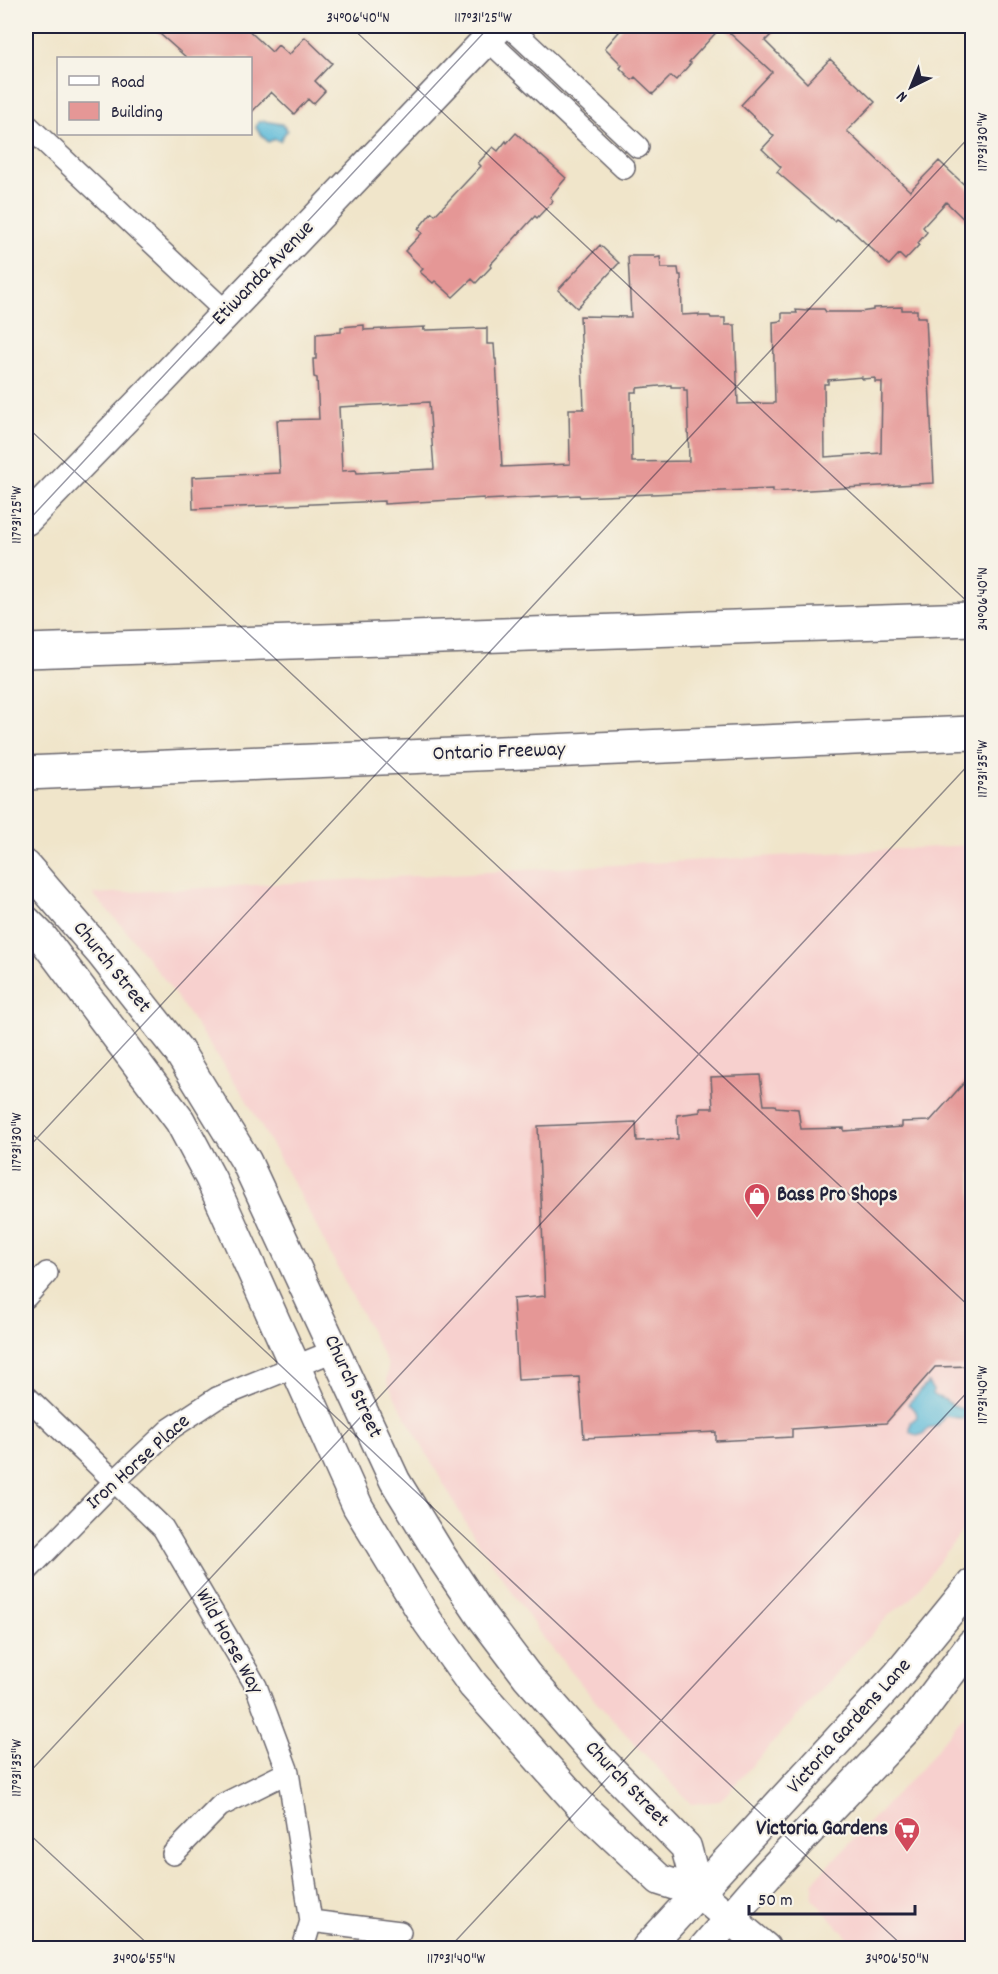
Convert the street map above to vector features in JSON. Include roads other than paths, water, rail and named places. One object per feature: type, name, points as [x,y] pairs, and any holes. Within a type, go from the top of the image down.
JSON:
[{"type":"highway","points":[[26,651],[972,619]]},
{"type":"highway","name":"Ontario Freeway","points":[[34,772],[972,733]]},
{"type":"main road","name":"Etiwanda Avenue","points":[[26,520],[499,30]]},
{"type":"main road","name":"Church Street","points":[[26,866],[101,953],[178,1050],[246,1161],[310,1300],[336,1350],[394,1481],[480,1614],[527,1676],[599,1758],[686,1847],[698,1892]]},
{"type":"main road","name":"Church Street","points":[[26,921],[49,946],[180,1121],[212,1179],[358,1507],[428,1622],[473,1685],[582,1808],[643,1866],[660,1880],[698,1892],[765,1948]]},
{"type":"main road","name":"Victoria Gardens Lane","points":[[647,1948],[931,1638],[972,1584]]},
{"type":"main road","name":"Victoria Gardens Lane","points":[[704,1948],[767,1875],[915,1720],[972,1644]]},
{"type":"street","points":[[499,30],[638,147]]},
{"type":"street","points":[[499,30],[624,168]]},
{"type":"street","points":[[26,124],[227,313]]},
{"type":"street","points":[[26,1298],[47,1273]]},
{"type":"street","name":"Iron Horse Place","points":[[26,1572],[115,1481],[170,1429],[217,1398],[336,1350]]},
{"type":"street","name":"Wild Horse Way","points":[[26,1395],[163,1528],[256,1686],[288,1772],[311,1921],[303,1948]]},
{"type":"street","points":[[173,1854],[220,1806],[288,1772]]},
{"type":"street","points":[[311,1921],[400,1932]]},
{"type":"water","points":[[258,122],[282,124],[287,130],[280,141],[275,139],[268,142],[256,128]]},
{"type":"water","points":[[928,1383],[933,1394],[957,1408],[972,1408],[972,1417],[945,1416],[937,1426],[928,1428],[923,1434],[917,1436],[910,1432],[911,1422],[917,1417],[916,1411],[908,1404]]},
{"type":"place","name":"Bass Pro Shops","points":[[757,1219]]},
{"type":"place","name":"Victoria Gardens","points":[[907,1853]]}]
